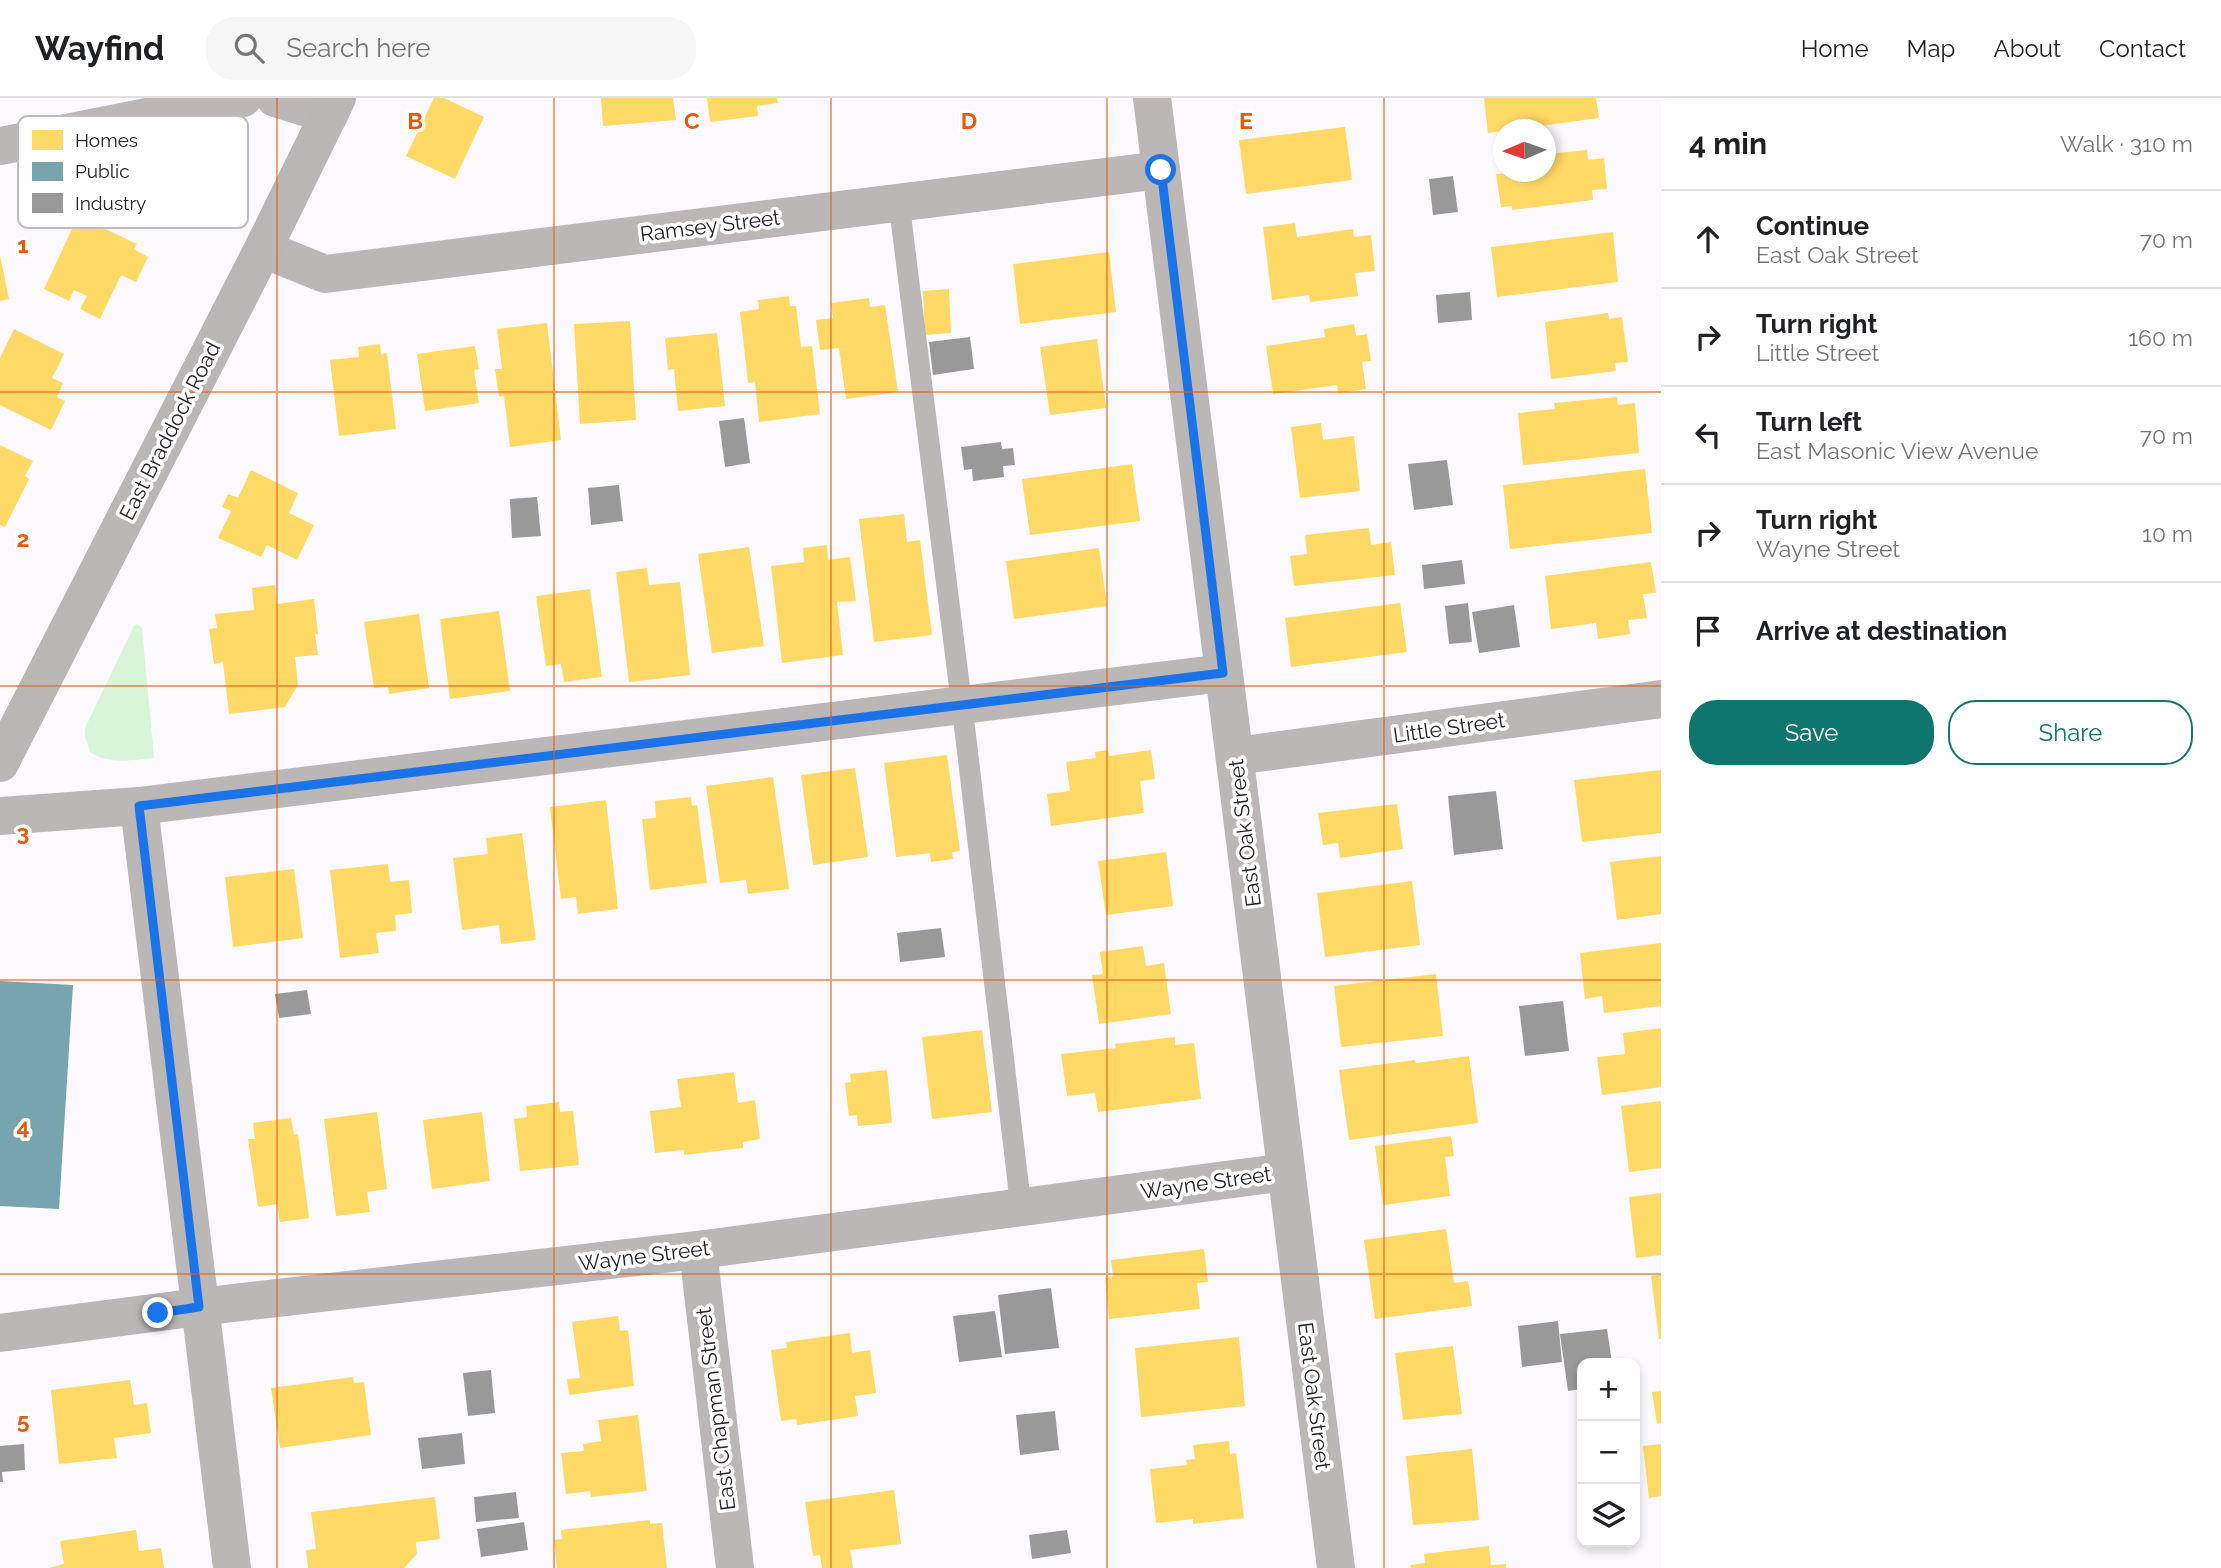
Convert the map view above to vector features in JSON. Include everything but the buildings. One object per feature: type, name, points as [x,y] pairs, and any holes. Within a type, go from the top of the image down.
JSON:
[{"type":"main road","name":"East Braddock Road","points":[[0,763],[263,249],[333,106]]},
{"type":"street","points":[[152,116],[243,98]]},
{"type":"street","points":[[275,98],[333,106]]},
{"type":"street","name":"East Oak Street","points":[[1152,98],[1336,1568]]},
{"type":"street","points":[[0,146],[18,142]]},
{"type":"street","name":"Ramsey Street","points":[[263,249],[325,274],[1161,170]]},
{"type":"street","points":[[0,816],[139,806],[1223,673]]},
{"type":"street","name":"Little Street","points":[[1236,756],[1661,699]]},
{"type":"street","points":[[139,806],[232,1568]]},
{"type":"street","name":"Wayne Street","points":[[0,1333],[199,1307],[698,1250],[1286,1172]]},
{"type":"street","name":"East Chapman Street","points":[[698,1250],[735,1568]]},
{"type":"lane","points":[[898,203],[962,705],[1021,1208]]},
{"type":"green space","points":[[137,624],[142,628],[154,758],[121,761],[105,759],[90,752],[85,728]]},
{"type":"route","points":[[158,1313],[199,1307],[139,806],[1223,673],[1161,170]]}]
